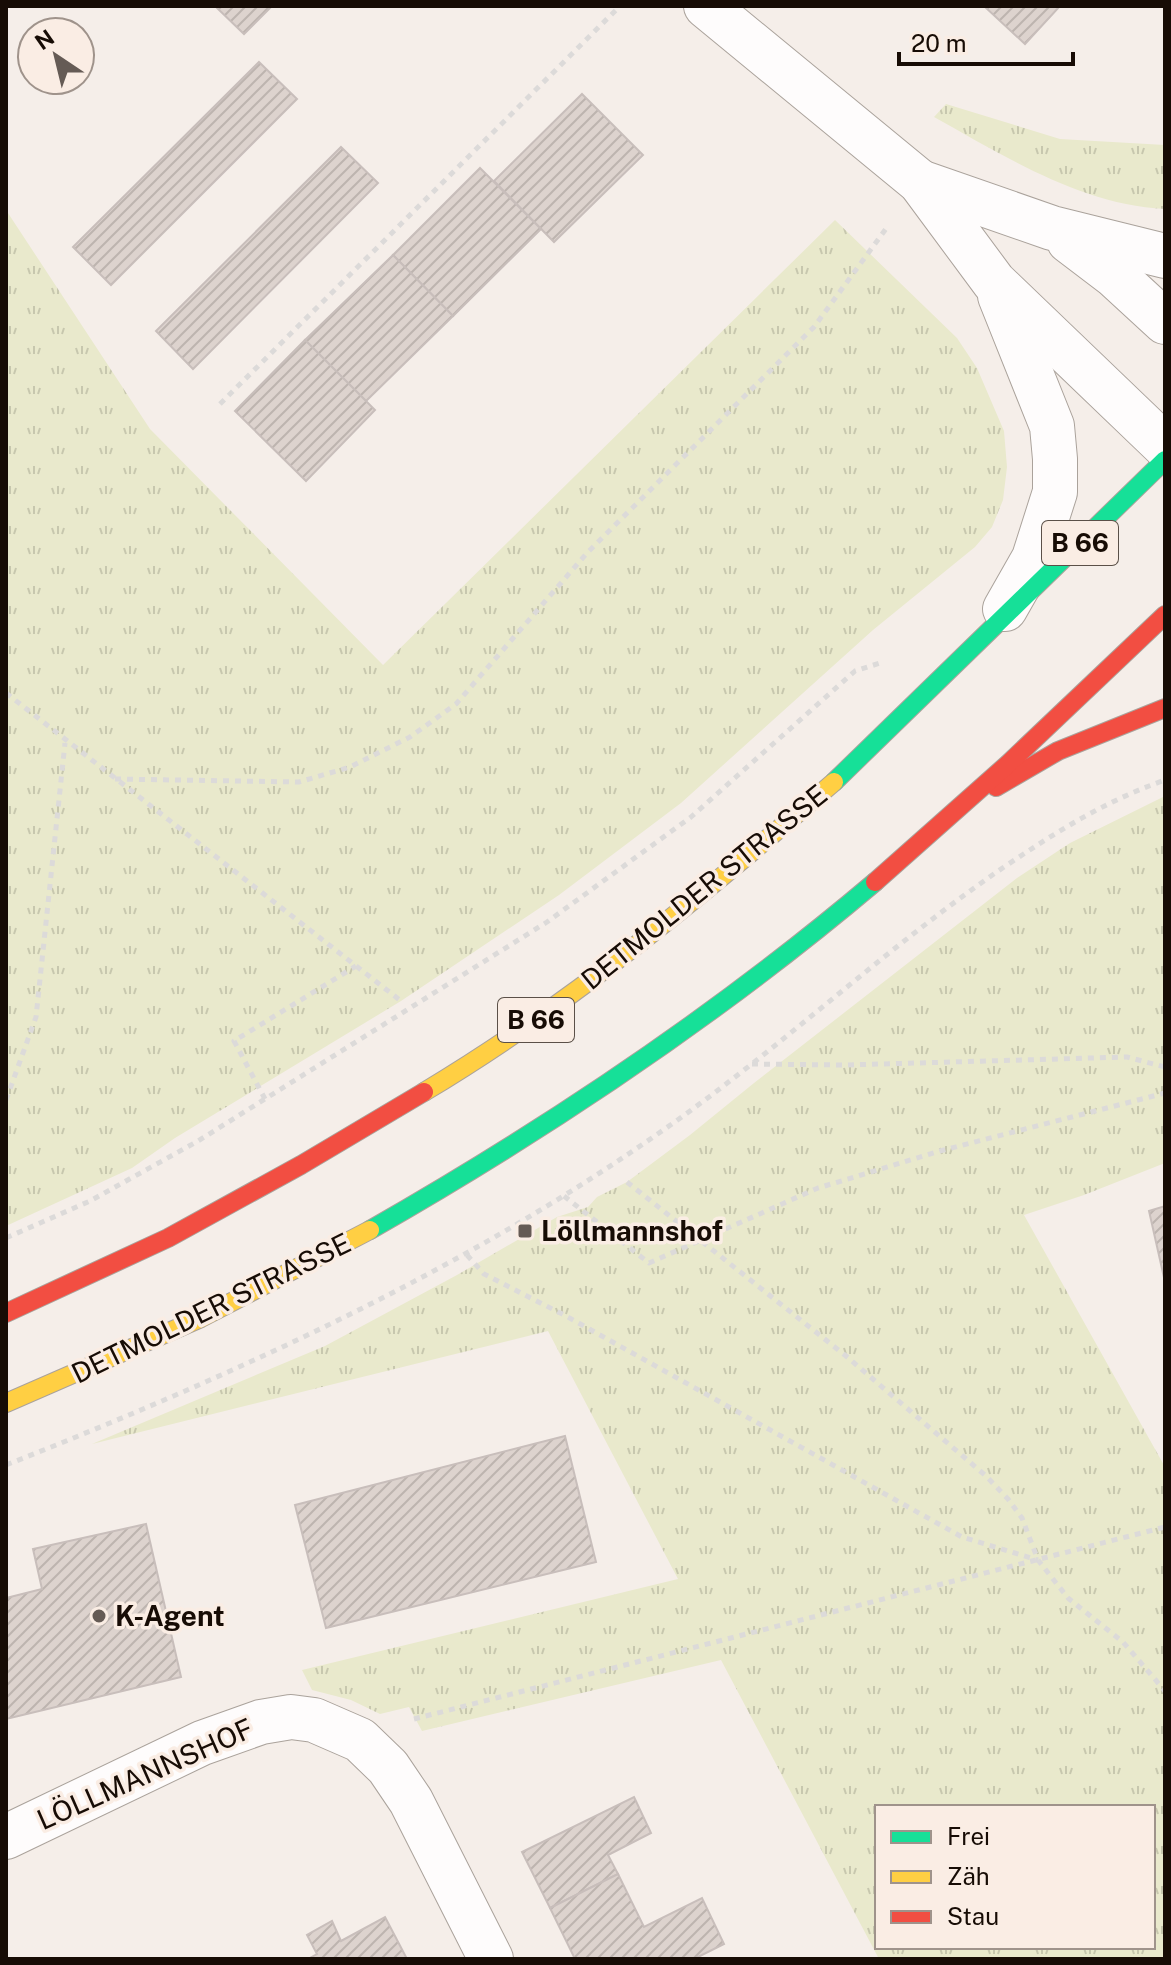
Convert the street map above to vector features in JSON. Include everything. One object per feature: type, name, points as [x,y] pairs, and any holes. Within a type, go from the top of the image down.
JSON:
[{"type":"main road","name":"DETMOLDER STRASSE","points":[[6,1313],[168,1238],[301,1165],[462,1069],[536,1020],[718,882],[860,759],[1165,460]]},
{"type":"main road","name":"DETMOLDER STRASSE","points":[[6,1403],[163,1336],[265,1288],[390,1220],[496,1155],[735,994],[844,909],[963,807],[1165,615]]},
{"type":"main road","points":[[963,807],[1058,751],[1165,708]]},
{"type":"street","points":[[706,6],[920,182],[994,282],[1165,446]]},
{"type":"street","points":[[920,182],[1052,228],[1165,256]]},
{"type":"street","points":[[1052,228],[1115,276],[1165,322]]},
{"type":"street","points":[[994,282],[1052,426],[1055,459],[1055,492],[1034,558],[996,626]]},
{"type":"street","name":"LÖLLMANNSHOF","points":[[6,1837],[202,1743],[261,1722],[291,1717],[314,1720],[360,1740],[388,1767],[411,1801],[491,1959]]},
{"type":"path","points":[[220,404],[620,6]]},
{"type":"path","points":[[115,779],[299,782],[350,767],[410,737],[456,704],[587,553],[701,436],[814,327],[920,182]]},
{"type":"path","points":[[6,1238],[90,1201],[198,1141],[547,922],[691,817],[855,671]]},
{"type":"path","points":[[6,693],[401,1001]]},
{"type":"path","points":[[6,1100],[36,1017],[65,742]]},
{"type":"path","points":[[265,1099],[234,1041],[356,966]]},
{"type":"path","points":[[752,1064],[846,1065],[1127,1057],[1165,1067]]},
{"type":"path","points":[[564,1196],[649,1263],[818,1188],[940,1151],[1165,1093]]},
{"type":"path","points":[[627,1182],[846,1356],[986,1476],[1022,1518],[1038,1560],[1068,1598],[1123,1642],[1165,1691]]},
{"type":"path","points":[[467,1255],[484,1274],[566,1316],[962,1537],[1038,1560]]},
{"type":"path","points":[[360,1740],[428,1714],[1165,1527]]},
{"type":"green space","points":[[946,104],[1060,139],[1165,145],[1165,209],[1104,199],[1045,176],[934,117]]},
{"type":"green space","points":[[6,210],[150,429],[383,665],[835,220],[957,338],[977,368],[1004,431],[1007,467],[1003,500],[992,527],[975,547],[873,630],[681,803],[559,895],[401,1001],[175,1138],[132,1168],[6,1226]]},
{"type":"green space","points":[[1165,796],[1165,1163],[1024,1215],[1165,1467],[1165,1959],[879,1959],[721,1660],[422,1731],[409,1707],[380,1714],[351,1700],[312,1690],[302,1670],[678,1579],[548,1331],[92,1444],[325,1346],[557,1217],[588,1207],[597,1197],[627,1182],[690,1135],[1017,878],[1070,843]]},
{"type":"building","points":[[215,6],[272,6],[244,34]]},
{"type":"building","points":[[984,6],[1060,6],[1025,44]]},
{"type":"building","points":[[259,62],[297,99],[111,285],[73,247]]},
{"type":"building","points":[[582,94],[643,155],[554,242],[494,181]]},
{"type":"building","points":[[341,147],[378,183],[193,369],[156,331]]},
{"type":"building","points":[[480,168],[541,229],[453,316],[393,255]]},
{"type":"building","points":[[393,255],[453,316],[366,401],[305,340]]},
{"type":"building","points":[[305,340],[375,410],[306,481],[235,411]]},
{"type":"building","points":[[1165,1206],[1165,1282],[1149,1211]]},
{"type":"building","points":[[565,1436],[596,1562],[326,1628],[295,1505]]},
{"type":"building","points":[[146,1524],[181,1677],[6,1719],[6,1598],[42,1589],[33,1549]]},
{"type":"building","points":[[634,1797],[651,1833],[608,1855],[618,1874],[550,1908],[522,1852]]},
{"type":"building","points":[[618,1874],[644,1927],[702,1898],[724,1944],[694,1959],[575,1959],[550,1908]]},
{"type":"building","points":[[385,1917],[407,1959],[308,1959],[317,1954],[307,1935],[332,1921],[341,1941]]},
{"type":"traffic: fast","points":[[834,782],[1165,460]]},
{"type":"traffic: fast","points":[[370,1230],[502,1152],[630,1068],[755,978],[875,882]]},
{"type":"traffic: slow","points":[[424,1092],[584,985],[736,865],[834,782]]},
{"type":"traffic: slow","points":[[6,1403],[201,1318],[370,1230]]},
{"type":"traffic: jam","points":[[875,882],[1008,764],[1165,615]]},
{"type":"traffic: jam","points":[[996,787],[1058,751],[1165,708]]},
{"type":"traffic: jam","points":[[6,1313],[168,1238],[301,1165],[424,1092]]},
{"type":"place","name":"Löllmannshof","points":[[525,1231]]},
{"type":"place","name":"K-Agent","points":[[99,1616]]}]
